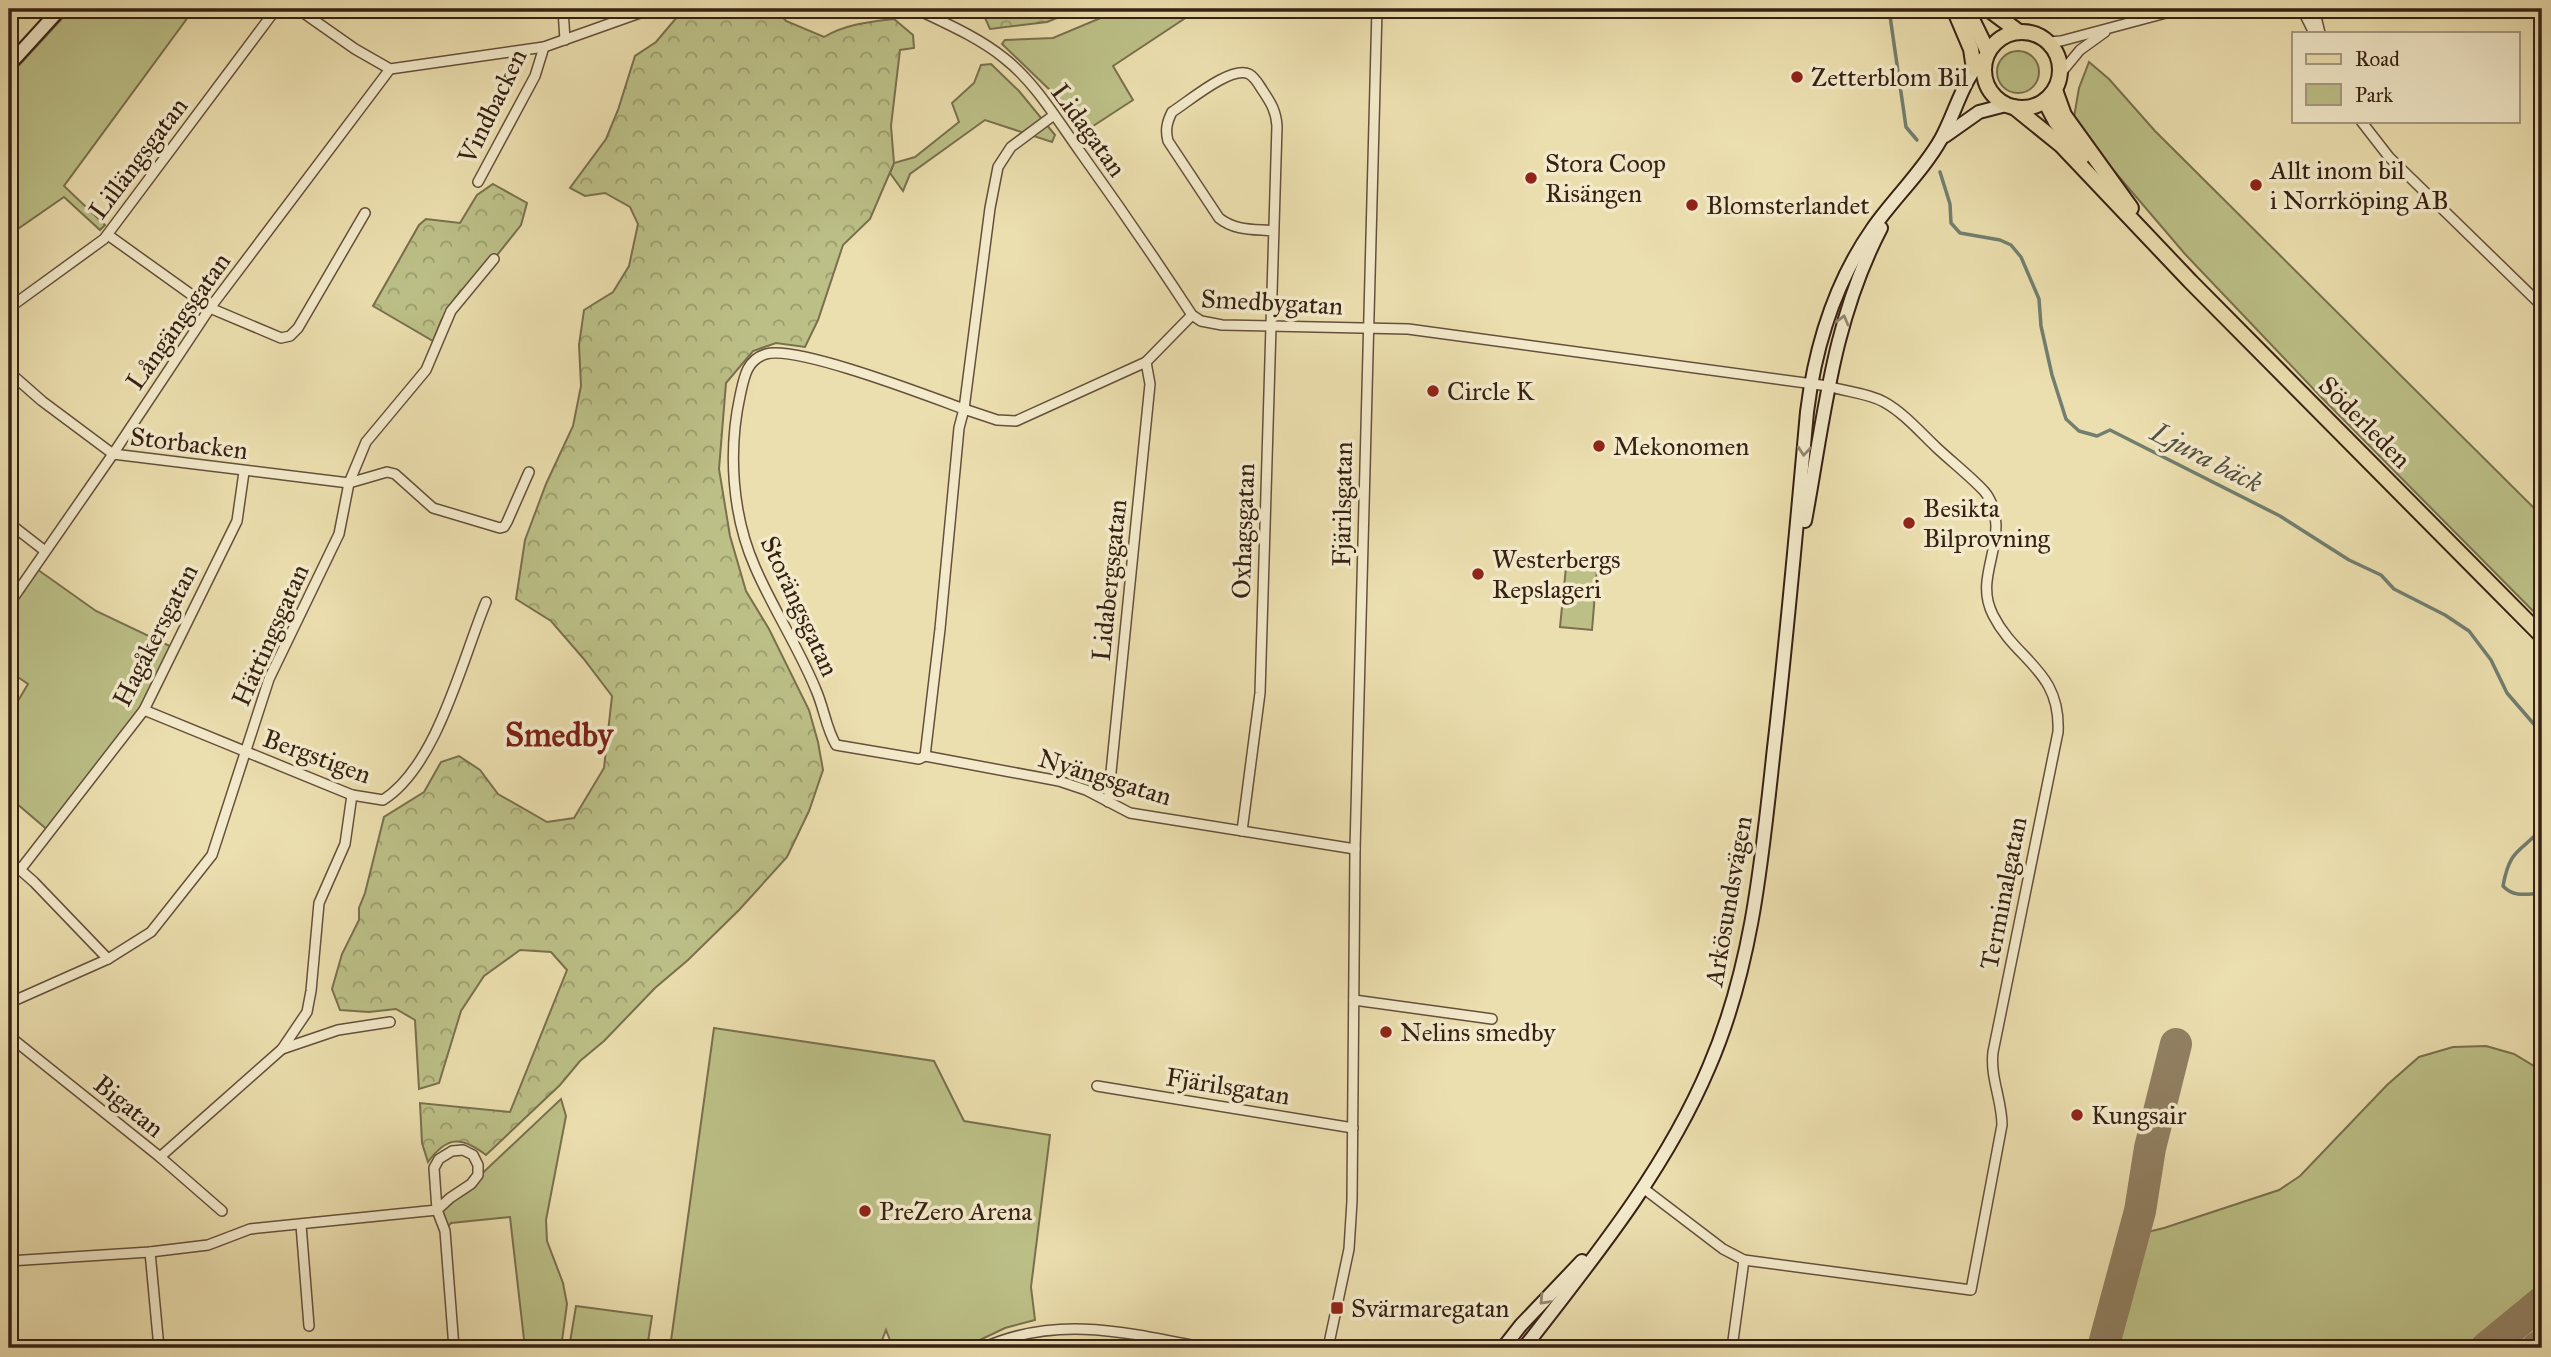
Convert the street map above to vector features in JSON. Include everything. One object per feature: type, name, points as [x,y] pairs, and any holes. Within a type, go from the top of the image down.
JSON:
[{"type":"main road","points":[[9,65],[60,9]]},
{"type":"main road","points":[[1954,9],[1971,49],[1974,69]]},
{"type":"main road","points":[[1967,9],[1987,54],[1985,80],[1993,95],[2010,106],[2025,108],[2050,95],[2061,73],[2058,56],[2048,42],[2035,33],[2019,32],[1998,40],[1987,54]]},
{"type":"main road","points":[[1988,9],[2019,32]]},
{"type":"main road","name":"Arkösundsvägen","points":[[1524,1348],[1643,1188],[1681,1126],[1721,1037],[1741,978],[1756,907],[1792,586],[1811,383],[1828,317],[1854,257],[1940,141],[1974,69],[1987,54]]},
{"type":"main road","name":"Söderleden","points":[[2050,95],[2049,113],[2065,135],[2129,206],[2154,241]]},
{"type":"main road","name":"Arkösundsvägen","points":[[1940,141],[1979,112],[2010,106]]},
{"type":"main road","name":"Söderleden","points":[[2010,106],[2061,145],[2200,290],[2542,636]]},
{"type":"main road","name":"Arkösundsvägen","points":[[1792,586],[1828,386],[1849,300],[1874,241],[1897,197]]},
{"type":"main road","name":"Arkösundsvägen","points":[[1503,1348],[1554,1290],[1609,1234]]},
{"type":"street","name":"Lillängsgatan","points":[[9,308],[93,249],[107,235],[276,9]]},
{"type":"street","points":[[298,9],[365,56],[390,69],[544,47],[651,9]]},
{"type":"street","points":[[563,9],[565,40]]},
{"type":"street","name":"Lidagatan","points":[[916,9],[1005,58],[1054,115],[1192,315]]},
{"type":"street","name":"Fjärilsgatan","points":[[1328,1348],[1349,1249],[1353,1128],[1355,849],[1377,9]]},
{"type":"street","points":[[2048,42],[2181,9]]},
{"type":"street","points":[[2302,9],[2314,32]]},
{"type":"street","points":[[2314,9],[2320,32]]},
{"type":"street","points":[[2061,73],[2080,50],[2112,28]]},
{"type":"street","name":"Vindbacken","points":[[478,182],[535,76],[544,47]]},
{"type":"street","name":"Långängsgatan","points":[[9,604],[210,308],[390,69]]},
{"type":"street","name":"Oxhagsgatan","points":[[1242,831],[1260,693],[1274,231],[1276,113],[1251,75],[1239,71],[1226,76],[1172,112],[1166,132],[1168,141],[1219,218],[1238,229],[1274,231]]},
{"type":"street","points":[[925,756],[959,428],[964,409],[989,208],[998,167],[1011,147],[1054,115]]},
{"type":"street","points":[[2362,122],[2389,157],[2542,306]]},
{"type":"street","points":[[107,235],[210,308],[281,338],[290,336],[298,328],[365,212]]},
{"type":"street","name":"Hättingsgatan","points":[[9,1003],[108,959],[152,932],[212,855],[269,679],[339,534],[349,483],[366,442],[425,370],[451,311],[494,259]]},
{"type":"street","name":"Smedbygatan","points":[[964,409],[997,419],[1016,421],[1146,362],[1192,315],[1212,324],[1408,329],[1828,386]]},
{"type":"street","name":"Storängsgatan","points":[[925,756],[919,759],[836,745],[816,690],[754,565],[736,504],[734,423],[746,370],[756,358],[769,353],[786,353],[877,379],[964,409]]},
{"type":"street","name":"Lidabergsgatan","points":[[1108,802],[1150,384],[1146,362]]},
{"type":"street","name":"Storbacken","points":[[9,372],[42,401],[113,454],[349,483]]},
{"type":"street","name":"Terminalgatan","points":[[1643,1188],[1723,1249],[1744,1260],[1971,1290],[2002,1125],[2000,1100],[1992,1072],[1993,1052],[2059,732],[2058,706],[2055,696],[2038,669],[1999,625],[1988,603],[1986,582],[1996,524],[1985,492],[1885,402],[1828,386]]},
{"type":"street","name":"Hagåkersgatan","points":[[20,870],[144,710],[237,521],[244,472]]},
{"type":"street","points":[[349,483],[387,472],[395,474],[433,508],[500,528],[505,527],[529,472]]},
{"type":"street","points":[[9,523],[45,551]]},
{"type":"street","name":"Bergstigen","points":[[144,710],[352,795],[383,800],[396,792],[414,770],[441,722],[486,602]]},
{"type":"street","name":"Nyängsgatan","points":[[925,756],[1059,781],[1086,790],[1130,813],[1355,849]]},
{"type":"street","points":[[160,1157],[282,1049],[307,1012],[319,903],[345,844],[352,795]]},
{"type":"street","points":[[9,860],[108,959]]},
{"type":"street","points":[[1354,1000],[1492,1019]]},
{"type":"street","points":[[282,1049],[338,1030],[390,1022]]},
{"type":"street","name":"Bigatan","points":[[9,1036],[160,1157],[222,1211]]},
{"type":"street","name":"Fjärilsgatan","points":[[1097,1086],[1353,1128]]},
{"type":"street","points":[[9,1261],[150,1252],[208,1245],[250,1229],[437,1210],[471,1184],[478,1175],[478,1164],[473,1155],[463,1150],[452,1151],[439,1159],[433,1168],[437,1210],[444,1231],[454,1348]]},
{"type":"street","points":[[301,1225],[309,1326]]},
{"type":"street","points":[[150,1252],[159,1348]]},
{"type":"street","points":[[1732,1348],[1744,1260]]},
{"type":"street","points":[[983,1348],[1041,1330],[1083,1327],[1206,1348]]},
{"type":"green space","points":[[71,9],[194,9],[64,186],[105,225],[100,230],[64,197],[9,235],[9,76]]},
{"type":"green space","points":[[775,9],[786,21],[824,37],[849,26],[894,19],[913,35],[914,48],[900,50],[891,126],[894,163],[870,219],[843,245],[818,320],[805,347],[776,343],[753,351],[726,383],[719,469],[730,536],[746,591],[769,629],[809,710],[823,770],[809,811],[787,857],[739,910],[655,988],[604,1041],[580,1061],[560,1085],[486,1155],[469,1144],[455,1142],[442,1147],[428,1162],[422,1143],[420,1103],[510,1112],[567,970],[551,952],[520,950],[484,976],[461,1011],[439,1083],[419,1089],[415,1020],[396,1009],[369,1012],[340,1010],[332,989],[342,954],[359,920],[359,908],[384,817],[424,792],[441,762],[459,756],[480,770],[498,794],[547,822],[574,818],[604,768],[612,696],[551,621],[516,599],[525,540],[546,484],[573,426],[581,386],[579,345],[584,310],[613,292],[629,266],[638,224],[630,207],[605,193],[585,196],[570,188],[606,139],[635,56],[656,42],[683,10]]},
{"type":"green space","points":[[981,9],[1079,9],[1047,22],[990,29]]},
{"type":"green space","points":[[1122,9],[1199,9],[1113,66],[1133,100],[1087,130],[1082,129],[1055,95],[1002,44],[1005,40],[1053,38]]},
{"type":"green space","points":[[2018,51],[2033,57],[2039,72],[2033,87],[2018,93],[2003,87],[1997,72],[2003,57]]},
{"type":"green space","points":[[2089,62],[2109,79],[2155,131],[2542,516],[2542,620],[2322,398],[2185,254],[2073,123],[2079,88]]},
{"type":"green space","points":[[991,64],[1019,91],[1055,135],[1052,142],[985,120],[910,174],[903,191],[890,173],[894,163],[915,157],[959,122],[952,103],[974,83],[981,65]]},
{"type":"green space","points":[[493,184],[527,203],[521,225],[486,269],[456,297],[441,321],[433,341],[373,306],[419,225],[426,219],[460,223],[477,195]]},
{"type":"green space","points":[[34,567],[96,611],[174,648],[144,710],[50,832],[9,797],[9,716],[28,684],[9,671],[9,604]]},
{"type":"green space","points":[[1566,567],[1597,569],[1592,630],[1560,627]]},
{"type":"green space","name":"PreZero Arena","points":[[714,1028],[934,1061],[964,1121],[1050,1135],[1031,1287],[1035,1320],[1005,1328],[963,1348],[893,1348],[886,1330],[879,1348],[670,1348]]},
{"type":"green space","points":[[2486,1046],[2514,1054],[2542,1071],[2542,1296],[2472,1348],[2113,1348],[2143,1233],[2279,1190],[2300,1176],[2387,1085],[2419,1057],[2453,1047]]},
{"type":"green space","points":[[561,1099],[566,1116],[546,1220],[547,1241],[563,1283],[567,1304],[561,1348],[525,1348],[510,1217],[451,1223],[445,1231],[437,1210],[471,1184]]},
{"type":"green space","points":[[576,1306],[652,1316],[647,1348],[569,1348]]},
{"type":"green space","points":[[2542,1312],[2542,1338],[2527,1348],[2493,1348]]},
{"type":"waterway","name":"Ljura bäck","points":[[1889,9],[1906,127],[1917,140]]},
{"type":"waterway","name":"Ljura bäck","points":[[1940,172],[1950,204],[1951,223],[1960,233],[2000,240],[2011,245],[2021,257],[2039,299],[2041,326],[2052,375],[2066,419],[2079,431],[2097,436],[2110,430],[2280,516],[2349,560],[2381,575],[2394,589],[2445,615],[2469,631],[2491,660],[2507,693],[2539,730],[2542,747]]},
{"type":"waterway","name":"Ljura bäck","points":[[2542,828],[2513,857],[2503,886],[2516,894],[2542,893]]},
{"type":"taxiway","points":[[2103,1348],[2140,1211],[2150,1148],[2176,1044]]},
{"type":"taxiway","points":[[2486,1348],[2542,1302]]},
{"type":"taxiway","points":[[2537,1348],[2542,1345]]},
{"type":"place","name":"Zetterblom Bil","points":[[1797,77]]},
{"type":"place","name":"Stora Coop Risängen","points":[[1531,178]]},
{"type":"place","name":"Allt inom bil i Norrköping AB","points":[[2256,185]]},
{"type":"place","name":"Blomsterlandet","points":[[1692,205]]},
{"type":"place","name":"Circle K","points":[[1433,391]]},
{"type":"place","name":"Mekonomen","points":[[1599,446]]},
{"type":"place","name":"Besikta Bilprovning","points":[[1909,523]]},
{"type":"place","name":"Westerbergs Repslageri","points":[[1478,574]]},
{"type":"place","name":"Nelins smedby","points":[[1386,1032]]},
{"type":"place","name":"Kungsair","points":[[2077,1115]]},
{"type":"place","name":"PreZero Arena","points":[[865,1211]]},
{"type":"place","name":"Svärmaregatan","points":[[1337,1308]]},
{"type":"district","name":"Smedby","points":[[559,734]]}]
